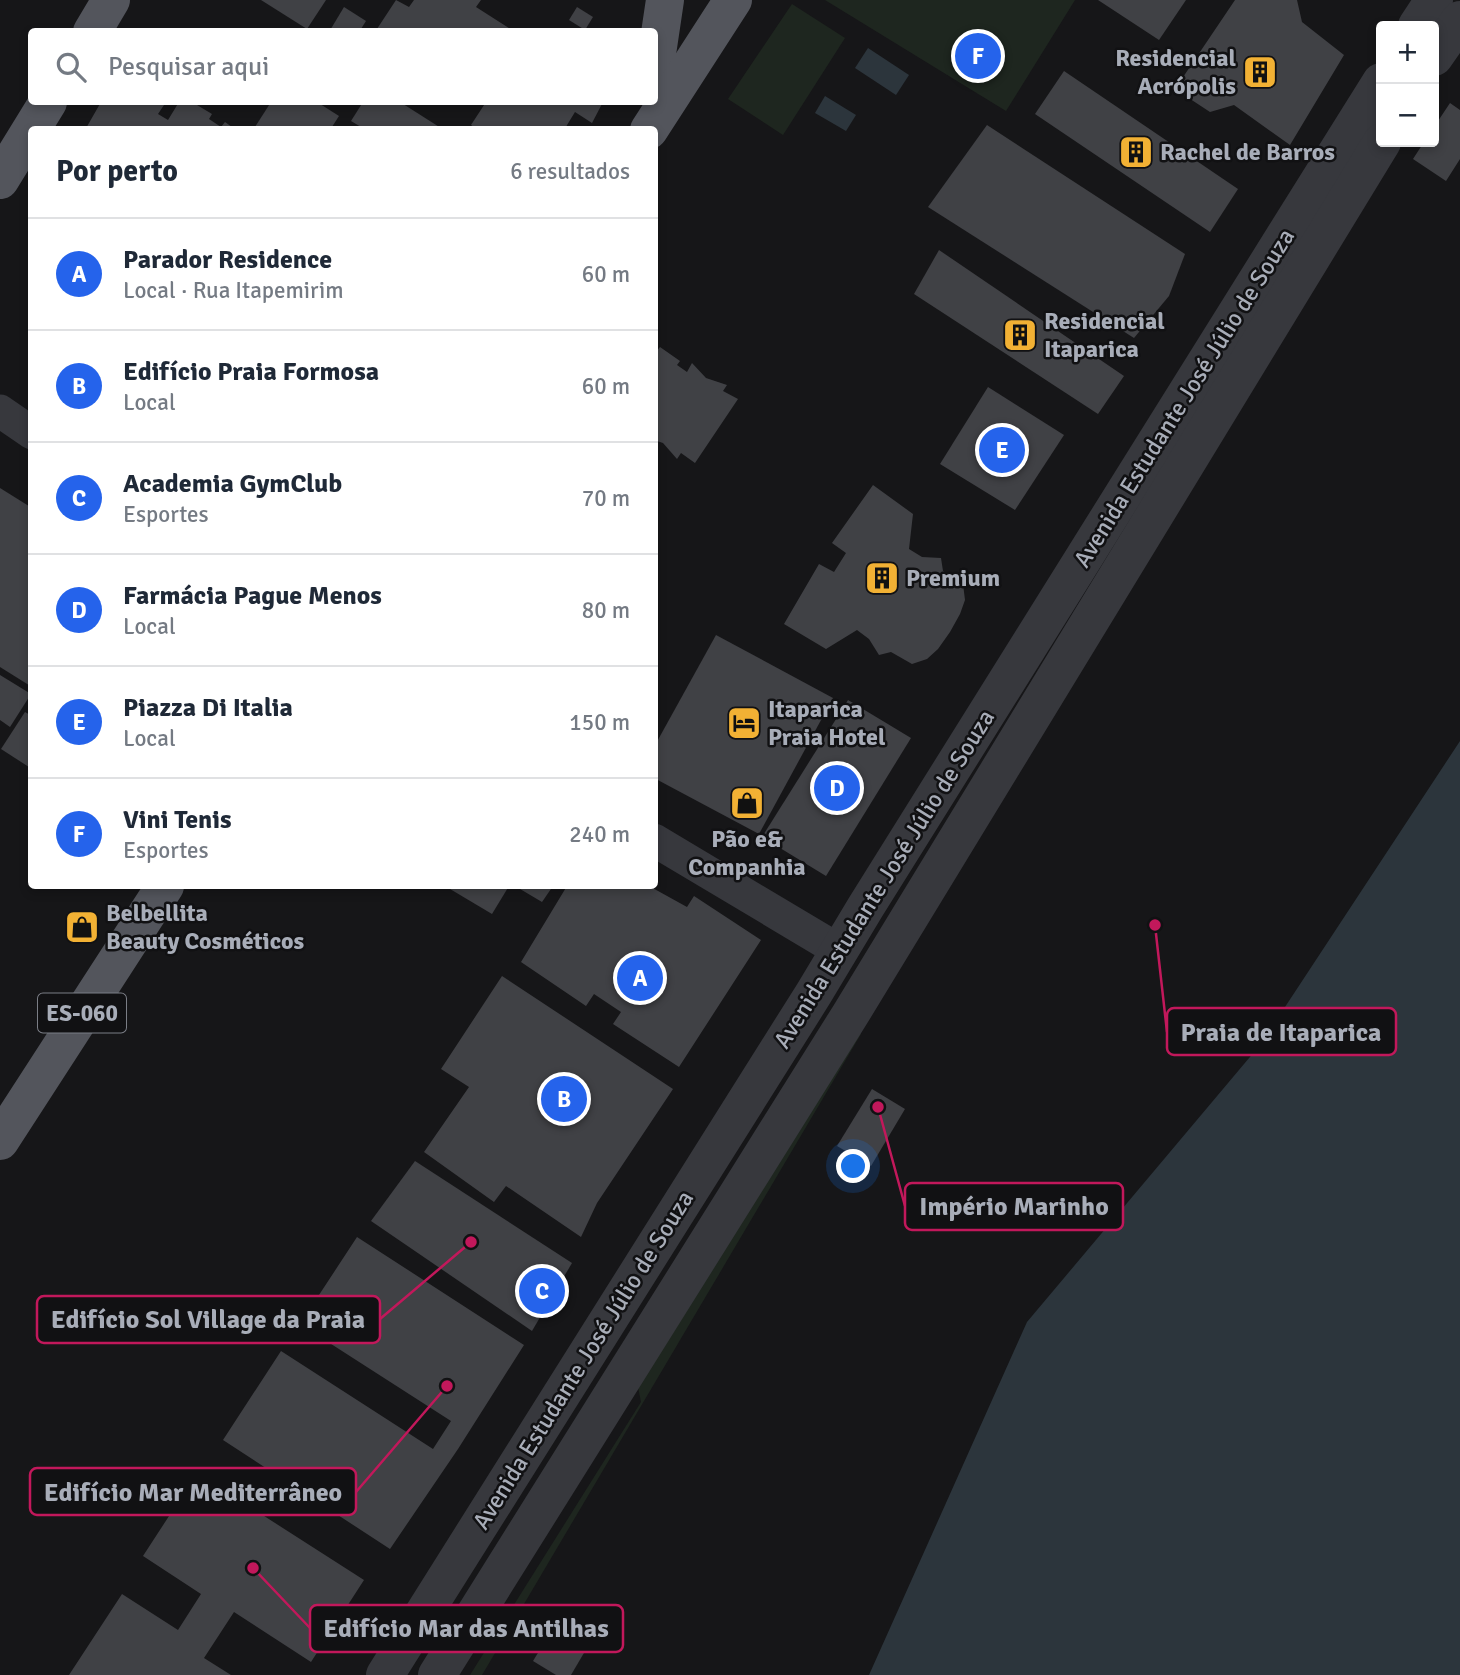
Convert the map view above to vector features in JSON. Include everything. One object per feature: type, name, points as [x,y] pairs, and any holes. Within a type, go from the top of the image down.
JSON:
[{"type":"main road","points":[[94,28],[111,0]]},
{"type":"main road","points":[[658,47],[665,0]]},
{"type":"main road","points":[[652,126],[733,0]]},
{"type":"main road","points":[[33,126],[46,105]]},
{"type":"main road","points":[[644,126],[648,105]]},
{"type":"main road","points":[[0,180],[28,134]]},
{"type":"main road","name":"ES-060","points":[[0,1141],[163,889]]},
{"type":"street","points":[[1420,21],[1434,0]]},
{"type":"street","points":[[1445,0],[1460,9]]},
{"type":"street","points":[[1439,50],[1460,20]]},
{"type":"street","name":"Avenida Estudante José Júlio de Souza","points":[[385,1675],[1380,84]]},
{"type":"street","name":"Avenida Estudante José Júlio de Souza","points":[[437,1675],[850,1015],[1379,147]]},
{"type":"street","points":[[0,411],[28,430]]},
{"type":"street","points":[[658,842],[840,951]]},
{"type":"shaded area","points":[[825,0],[1075,0],[1006,111]]},
{"type":"shaded area","points":[[792,4],[845,38],[783,135],[728,99]]},
{"type":"shaded area","points":[[868,48],[909,75],[896,95],[855,68]]},
{"type":"shaded area","points":[[825,96],[856,115],[846,131],[815,113]]},
{"type":"shaded area","points":[[1460,741],[1460,1675],[869,1675],[1027,1322],[1260,1045]]},
{"type":"shaded area","points":[[858,1032],[861,1034],[482,1675],[470,1675],[641,1402],[637,1382]]},
{"type":"building","points":[[261,0],[326,0],[305,28]]},
{"type":"building","points":[[396,0],[409,7],[414,0],[481,0],[476,7],[509,28],[378,28]]},
{"type":"building","points":[[1098,0],[1186,0],[1159,40]]},
{"type":"building","name":"Residencial Acrópolis","points":[[1235,0],[1297,0],[1302,22],[1344,55],[1290,145],[1234,105],[1210,112],[1175,89]]},
{"type":"building","points":[[344,7],[366,21],[362,28],[331,28]]},
{"type":"building","points":[[577,7],[593,17],[586,28],[569,20]]},
{"type":"building","name":"Rachel de Barros","points":[[1064,71],[1238,189],[1210,232],[1035,114]]},
{"type":"building","points":[[1450,103],[1460,110],[1460,159],[1446,181],[1413,159],[1421,147],[1439,147],[1439,120]]},
{"type":"building","points":[[99,105],[164,105],[158,114],[168,120],[177,105],[197,105],[212,114],[209,119],[220,126],[87,126]]},
{"type":"building","points":[[269,105],[322,105],[339,116],[333,126],[256,126]]},
{"type":"building","points":[[361,105],[405,105],[438,126],[359,126],[351,121]]},
{"type":"building","points":[[484,105],[601,105],[592,123],[575,112],[566,126],[471,125]]},
{"type":"building","points":[[987,125],[1185,254],[1169,296],[1134,338],[928,207]]},
{"type":"building","name":"Residencial Itaparica","points":[[939,250],[1124,376],[1098,414],[914,294]]},
{"type":"building","points":[[660,347],[680,361],[677,365],[687,372],[692,363],[706,378],[727,385],[723,391],[738,399],[695,463],[681,453],[677,459],[663,443],[658,441]]},
{"type":"building","points":[[988,387],[1064,435],[1015,510],[940,464]]},
{"type":"building","name":"Premium","points":[[873,485],[913,514],[909,549],[922,557],[941,558],[943,571],[963,584],[965,600],[950,632],[927,659],[912,664],[891,652],[879,655],[869,639],[857,630],[826,649],[784,624],[819,564],[834,572],[846,553],[832,543]]},
{"type":"building","points":[[0,488],[28,506],[28,684],[0,667]]},
{"type":"building","name":"Itaparica Praia Hotel","points":[[716,635],[833,698],[759,834],[658,780],[658,740]]},
{"type":"building","points":[[0,675],[28,692],[28,699],[10,727],[0,720]]},
{"type":"building","points":[[848,700],[911,738],[826,876],[762,837]]},
{"type":"building","points":[[25,712],[28,714],[28,766],[1,749]]},
{"type":"building","points":[[450,889],[507,889],[492,914]]},
{"type":"building","points":[[520,889],[551,889],[542,902]]},
{"type":"building","points":[[565,889],[654,889],[687,907],[694,896],[761,940],[679,1067],[613,1024],[621,1012],[594,994],[586,1006],[521,962]]},
{"type":"building","points":[[502,976],[673,1089],[597,1203],[581,1237],[506,1186],[494,1202],[424,1152],[469,1087],[441,1069]]},
{"type":"building","points":[[872,1089],[905,1109],[871,1166],[837,1146]]},
{"type":"building","points":[[415,1161],[572,1263],[532,1331],[371,1221]]},
{"type":"building","points":[[357,1237],[524,1345],[390,1549],[223,1440],[281,1351],[433,1449],[451,1421],[300,1324]]},
{"type":"building","points":[[197,1473],[364,1580],[311,1662],[234,1612],[204,1658],[231,1675],[69,1675],[122,1594],[178,1630],[201,1594],[143,1556]]},
{"type":"building","points":[[568,1604],[601,1624],[571,1675],[556,1675],[533,1661]]},
{"type":"place","name":"Vini Tenis","points":[[978,56]]},
{"type":"place","name":"Residencial Acrópolis","points":[[1260,72]]},
{"type":"place","name":"Rachel de Barros","points":[[1136,152]]},
{"type":"place","name":"Residencial Itaparica","points":[[1020,335]]},
{"type":"place","name":"Piazza Di Italia","points":[[1002,450]]},
{"type":"place","name":"Premium","points":[[882,578]]},
{"type":"place","name":"Itaparica Praia Hotel","points":[[744,723]]},
{"type":"place","name":"Farmácia Pague Menos","points":[[837,788]]},
{"type":"place","name":"Pão e& Companhia","points":[[747,803]]},
{"type":"place","name":"Praia de Itaparica","points":[[1155,925]]},
{"type":"place","name":"Belbellita Beauty Cosméticos","points":[[82,927]]},
{"type":"place","name":"Parador Residence","points":[[640,978]]},
{"type":"place","name":"Edifício Praia Formosa","points":[[564,1099]]},
{"type":"place","name":"Império Marinho","points":[[878,1107]]},
{"type":"place","name":"Edifício Sol Village da Praia","points":[[471,1242]]},
{"type":"place","name":"Academia GymClub","points":[[542,1291]]},
{"type":"place","name":"Edifício Mar Mediterrâneo","points":[[447,1386]]},
{"type":"place","name":"Edifício Mar das Antilhas","points":[[253,1568]]}]
